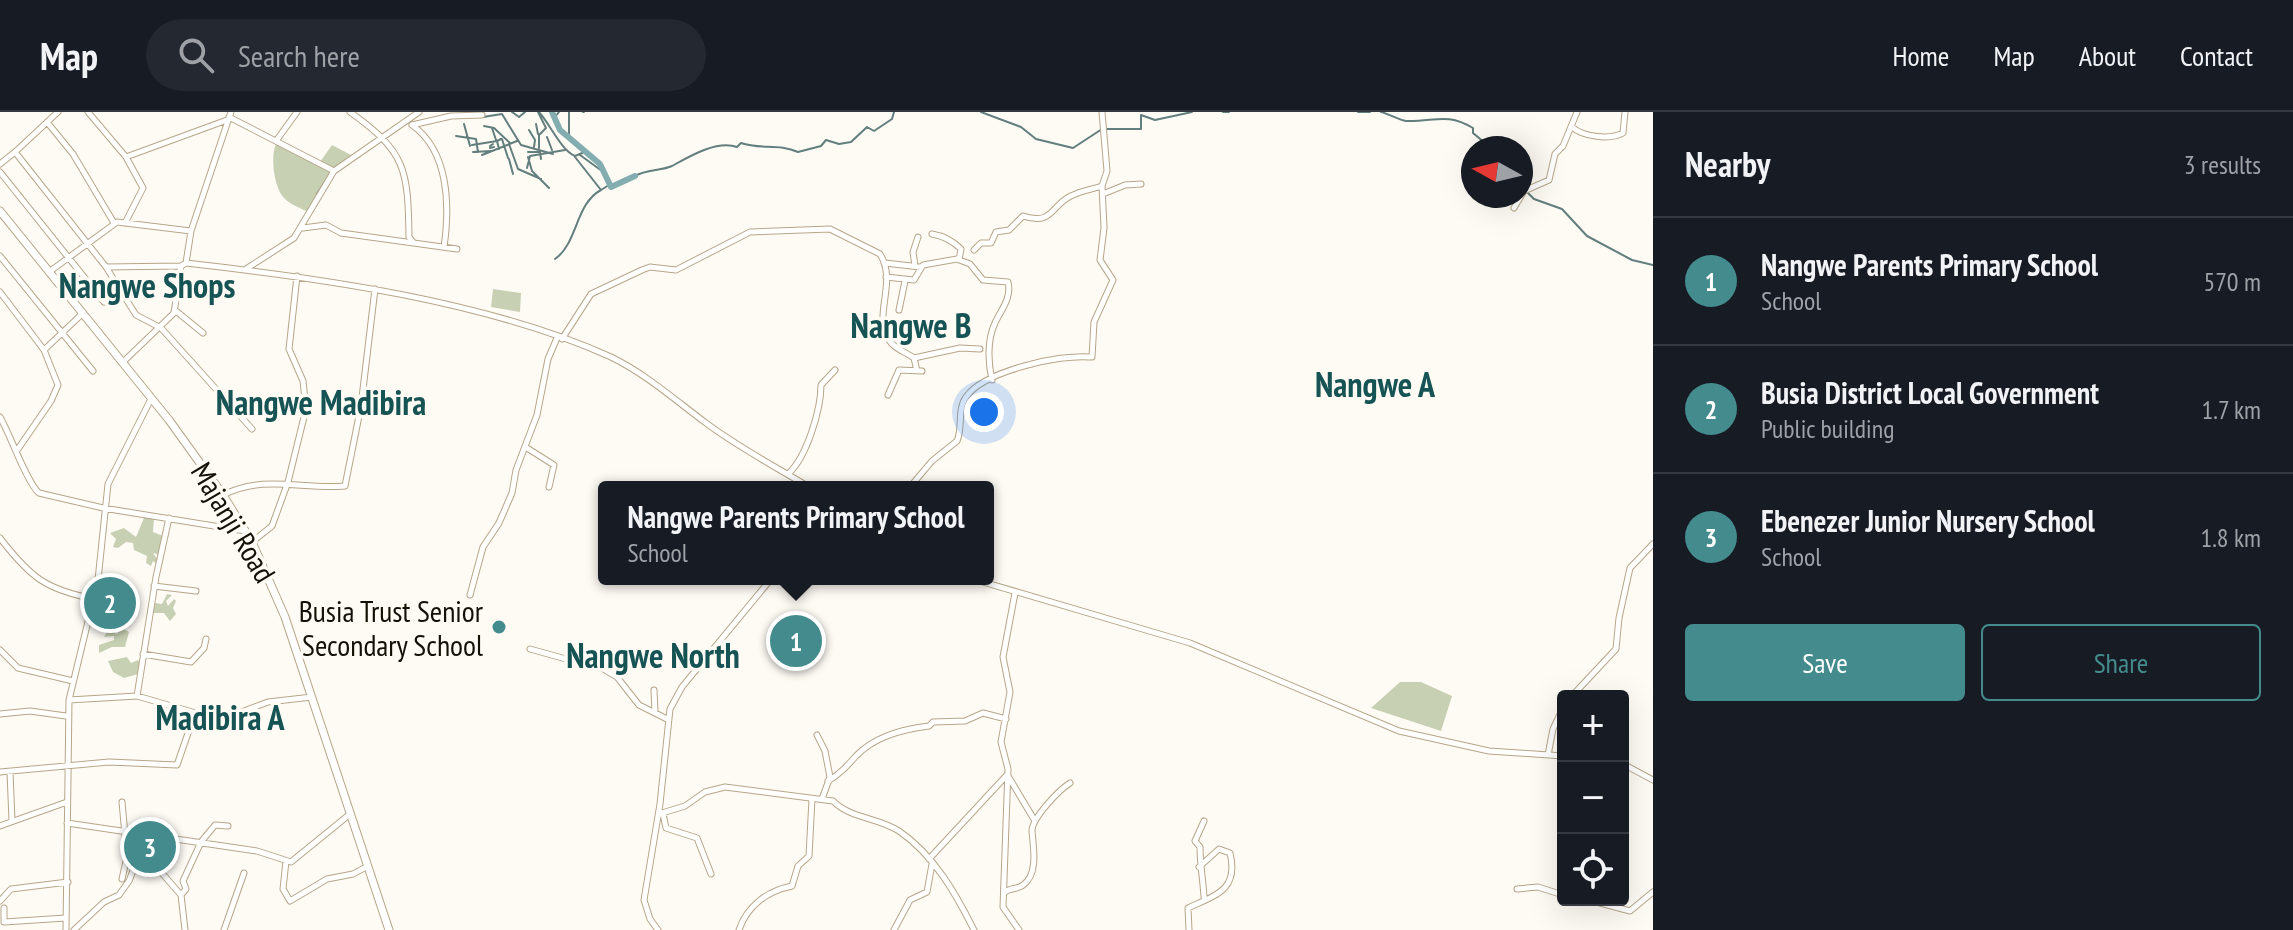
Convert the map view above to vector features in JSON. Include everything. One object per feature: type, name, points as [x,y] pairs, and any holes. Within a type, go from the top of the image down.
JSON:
[{"type":"main road","name":"Majanji Road","points":[[0,211],[151,399],[223,495],[252,542],[281,605],[389,930]]},
{"type":"street","points":[[0,164],[58,112]]},
{"type":"street","points":[[88,112],[126,157],[143,188],[125,223]]},
{"type":"street","points":[[276,141],[297,112]]},
{"type":"street","points":[[915,481],[932,461],[958,439],[966,397],[992,380],[1061,356],[1091,357],[1094,322],[1113,280],[1101,263],[1101,193],[1107,171],[1102,112]]},
{"type":"street","points":[[1533,187],[1549,180],[1555,154],[1563,146],[1577,112]]},
{"type":"street","points":[[1572,127],[1580,133],[1615,137],[1623,133],[1625,112]]},
{"type":"street","points":[[353,113],[385,137],[404,171],[406,239]]},
{"type":"street","points":[[410,124],[415,113]]},
{"type":"street","points":[[246,269],[285,246],[303,228],[334,171],[385,137],[410,124],[451,116],[482,115]]},
{"type":"street","points":[[122,363],[176,311],[191,231],[229,116]]},
{"type":"street","points":[[126,157],[229,116],[334,171]]},
{"type":"street","points":[[47,122],[73,154],[114,223]]},
{"type":"street","points":[[410,124],[435,150],[443,177],[444,247]]},
{"type":"street","points":[[15,152],[106,267],[136,315],[161,328],[252,429]]},
{"type":"street","points":[[0,172],[104,302]]},
{"type":"street","points":[[974,250],[981,243],[991,243],[996,232],[1009,230],[1023,216],[1034,220],[1055,214],[1068,197],[1141,184]]},
{"type":"street","points":[[49,272],[114,223],[191,231]]},
{"type":"street","points":[[303,228],[326,225],[341,233],[406,239],[457,249]]},
{"type":"street","points":[[470,595],[483,547],[504,514],[519,460],[527,448],[545,369],[560,338],[586,299],[602,288],[650,267],[676,270],[750,232],[830,229],[867,246],[884,262],[918,267],[959,260],[970,264],[983,280],[1002,281],[1010,286],[1001,315],[994,325],[988,358],[992,380]]},
{"type":"street","points":[[932,234],[944,236],[961,249],[959,260]]},
{"type":"street","points":[[886,277],[905,281],[917,278],[918,267],[913,252],[918,237]]},
{"type":"street","points":[[0,256],[93,371]]},
{"type":"street","points":[[884,262],[888,286],[882,322],[889,342],[914,358],[920,371],[899,370],[888,395]]},
{"type":"street","points":[[106,267],[184,265],[246,269],[375,289],[510,321],[560,338],[635,371],[722,434],[799,481]]},
{"type":"street","points":[[252,542],[272,526],[288,482],[306,409],[303,381],[289,349],[297,276]]},
{"type":"street","points":[[899,310],[905,281]]},
{"type":"street","points":[[223,495],[255,483],[345,486],[361,406],[375,289]]},
{"type":"street","points":[[0,292],[44,350],[56,376],[56,392],[18,449]]},
{"type":"street","points":[[176,311],[203,333]]},
{"type":"street","points":[[44,350],[82,314]]},
{"type":"street","points":[[914,358],[960,348],[980,349]]},
{"type":"street","points":[[788,474],[804,453],[812,422],[823,402],[821,385],[835,370]]},
{"type":"street","points":[[66,930],[66,716],[95,599],[103,508],[113,469],[151,399]]},
{"type":"street","points":[[1,421],[18,449],[35,490],[103,508],[233,532],[246,531]]},
{"type":"street","points":[[527,448],[554,465],[549,487]]},
{"type":"street","points":[[137,696],[154,586],[169,518]]},
{"type":"street","points":[[0,538],[20,565],[47,587],[95,599]]},
{"type":"street","points":[[1578,690],[1616,649],[1630,568],[1653,544]]},
{"type":"street","points":[[658,930],[647,914],[644,900],[661,814],[667,719],[682,687],[766,585]]},
{"type":"street","points":[[991,585],[1111,617],[1190,643],[1399,731],[1489,751],[1557,756]]},
{"type":"street","points":[[154,586],[196,591]]},
{"type":"street","points":[[1015,593],[1003,657],[1010,692],[1001,742],[1007,774],[1003,907],[1019,930]]},
{"type":"street","points":[[143,654],[191,662],[204,648],[206,639]]},
{"type":"street","points":[[530,649],[566,659],[590,661],[617,677],[639,705],[667,719]]},
{"type":"street","points":[[0,650],[18,668],[73,681]]},
{"type":"street","points":[[654,690],[655,712]]},
{"type":"street","points":[[69,700],[137,696],[213,718],[228,717],[268,702],[313,697]]},
{"type":"street","points":[[0,714],[30,711],[66,716]]},
{"type":"street","points":[[0,772],[131,761],[177,765],[195,713]]},
{"type":"street","points":[[828,781],[848,769],[858,754],[888,735],[929,726],[933,722],[970,720],[983,713],[1006,719]]},
{"type":"street","points":[[1548,755],[1557,721]]},
{"type":"street","points":[[817,735],[828,764],[828,781],[822,799]]},
{"type":"street","points":[[1629,767],[1653,780]]},
{"type":"street","points":[[10,772],[12,821]]},
{"type":"street","points":[[1004,892],[1023,886],[1033,868],[1035,821],[1007,774]]},
{"type":"street","points":[[894,930],[910,900],[927,892],[930,861],[1007,774]]},
{"type":"street","points":[[1035,821],[1054,795],[1070,783]]},
{"type":"street","points":[[661,814],[685,806],[705,792],[725,787],[833,801],[843,811],[862,814],[869,821],[899,831],[946,878],[974,930]]},
{"type":"street","points":[[739,930],[747,910],[779,889],[792,886],[798,866],[809,856],[812,799]]},
{"type":"street","points":[[0,826],[67,802]]},
{"type":"street","points":[[122,802],[127,833],[122,879]]},
{"type":"street","points":[[67,823],[257,851],[291,862],[307,852],[350,813]]},
{"type":"street","points":[[661,814],[666,828],[697,838],[711,874]]},
{"type":"street","points":[[1204,821],[1195,837],[1200,851],[1199,867],[1204,878],[1204,898]]},
{"type":"street","points":[[181,895],[186,889],[183,881],[201,842],[215,825],[228,826]]},
{"type":"street","points":[[127,833],[181,895],[185,930]]},
{"type":"street","points":[[1189,930],[1191,921],[1187,910],[1204,898],[1221,894],[1228,886],[1230,853],[1219,849],[1199,867]]},
{"type":"street","points":[[74,930],[104,902],[119,895],[129,881],[141,851]]},
{"type":"street","points":[[286,861],[283,889],[290,901],[327,879],[353,874],[368,866]]},
{"type":"street","points":[[224,930],[244,873]]},
{"type":"street","points":[[0,901],[11,889],[68,882]]},
{"type":"street","points":[[1517,889],[1538,887],[1557,893]]},
{"type":"street","points":[[1611,906],[1630,911],[1653,892]]},
{"type":"street","points":[[4,908],[4,922],[66,918]]},
{"type":"green space","points":[[276,144],[331,172],[308,212],[287,201],[278,188],[273,164]]},
{"type":"green space","points":[[332,145],[353,156],[334,169],[320,162]]},
{"type":"green space","points":[[493,289],[521,293],[520,312],[491,307]]},
{"type":"green space","points":[[144,518],[154,518],[153,532],[163,536],[160,555],[153,553],[157,564],[153,561],[151,566],[146,563],[147,556],[134,550],[133,543],[113,547],[116,539],[110,533],[124,528],[136,537]]},
{"type":"green space","points":[[167,594],[172,595],[166,601],[168,606],[174,599],[176,601],[173,608],[176,614],[170,621],[164,613],[153,613],[155,603],[162,604]]},
{"type":"green space","points":[[122,628],[129,632],[125,647],[112,647],[99,653],[99,645],[114,640],[114,636],[104,637],[108,630],[117,634]]},
{"type":"green space","points":[[127,657],[131,663],[138,660],[142,667],[138,674],[124,678],[113,672],[108,661]]},
{"type":"green space","points":[[1400,682],[1421,682],[1452,696],[1441,731],[1371,708]]},
{"type":"waterway","points":[[512,112],[519,117],[525,112]]},
{"type":"waterway","points":[[538,112],[546,128],[539,135],[539,148]]},
{"type":"waterway","points":[[539,112],[570,153],[575,156],[587,151]]},
{"type":"waterway","points":[[552,112],[560,130],[600,164],[611,187],[635,176]]},
{"type":"waterway","points":[[555,117],[559,112]]},
{"type":"waterway","points":[[569,112],[569,139]]},
{"type":"waterway","points":[[635,176],[668,168],[704,150],[721,146],[737,147],[741,143],[798,152],[821,146],[826,140],[839,144],[851,142],[867,127],[874,131],[892,119],[894,112]]},
{"type":"waterway","points":[[981,112],[1021,127],[1036,139],[1073,148],[1102,129],[1141,129],[1141,115],[1155,120],[1192,112]]},
{"type":"waterway","points":[[1223,112],[1229,112]]},
{"type":"waterway","points":[[1358,112],[1370,112]]},
{"type":"waterway","points":[[1381,112],[1406,121],[1455,120],[1473,128],[1477,136]]},
{"type":"waterway","points":[[483,117],[502,114],[521,145],[553,154]]},
{"type":"waterway","points":[[464,124],[470,146]]},
{"type":"waterway","points":[[536,124],[538,134]]},
{"type":"waterway","points":[[484,126],[494,128],[510,143]]},
{"type":"waterway","points":[[492,128],[496,140]]},
{"type":"waterway","points":[[529,130],[535,140],[534,147]]},
{"type":"waterway","points":[[456,136],[476,139],[478,152]]},
{"type":"waterway","points":[[547,137],[552,150]]},
{"type":"waterway","points":[[499,149],[497,141],[501,139]]},
{"type":"waterway","points":[[502,139],[508,158]]},
{"type":"waterway","points":[[472,145],[497,141]]},
{"type":"waterway","points":[[482,155],[517,141]]},
{"type":"waterway","points":[[509,144],[518,169],[541,179]]},
{"type":"waterway","points":[[490,148],[494,147]]},
{"type":"waterway","points":[[527,168],[530,156],[565,150]]},
{"type":"waterway","points":[[473,152],[491,151]]},
{"type":"waterway","points":[[528,152],[540,152],[541,159]]},
{"type":"waterway","points":[[580,155],[602,171]]},
{"type":"waterway","points":[[528,157],[532,171],[549,188]]},
{"type":"waterway","points":[[575,157],[601,190],[609,185]]},
{"type":"waterway","points":[[509,159],[513,174]]},
{"type":"waterway","points":[[317,194],[325,182]]},
{"type":"waterway","points":[[555,259],[563,252],[586,204],[601,190]]},
{"type":"waterway","points":[[1533,198],[1562,209],[1587,236],[1632,260],[1653,265]]},
{"type":"place","name":"Busia District Local Government","points":[[110,603]]},
{"type":"place","name":"Busia Trust Senior Secondary School","points":[[499,627]]},
{"type":"place","name":"Nangwe Parents Primary School","points":[[796,641]]},
{"type":"place","name":"Ebenezer Junior Nursery School","points":[[150,847]]},
{"type":"district","name":"Nangwe Shops","points":[[147,285]]},
{"type":"district","name":"Nangwe B","points":[[911,325]]},
{"type":"district","name":"Nangwe A","points":[[1375,384]]},
{"type":"district","name":"Nangwe Madibira","points":[[321,402]]},
{"type":"district","name":"Nangwe North","points":[[653,655]]},
{"type":"district","name":"Madibira A","points":[[220,717]]}]
